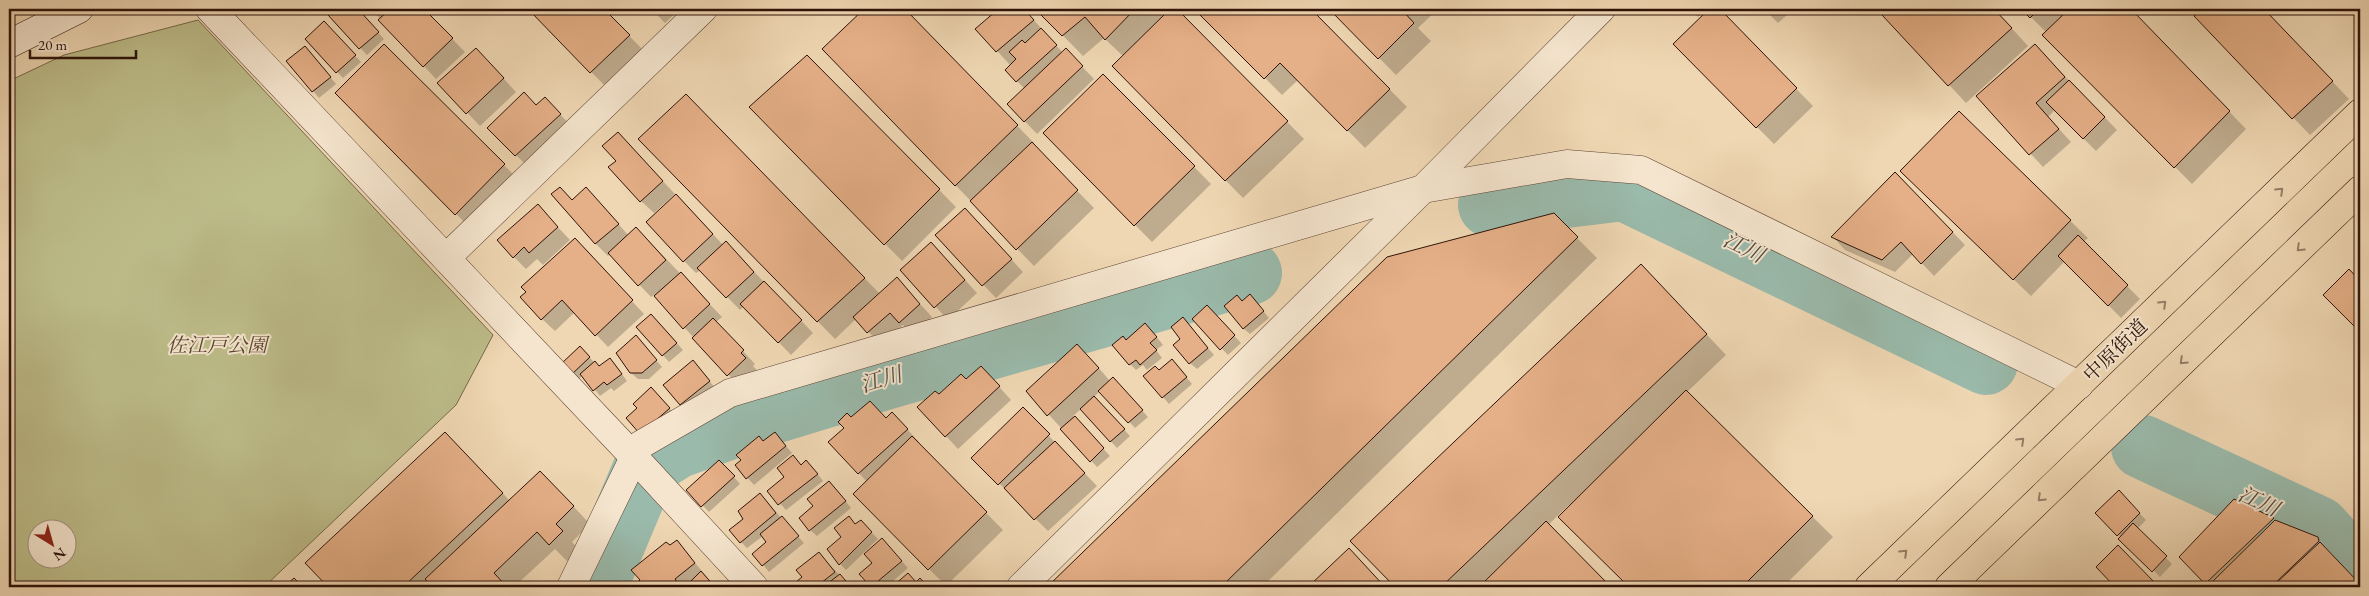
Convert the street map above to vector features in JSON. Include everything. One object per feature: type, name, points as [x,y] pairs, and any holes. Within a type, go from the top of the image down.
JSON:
[{"type":"main road","name":"中原街道","points":[[1869,587],[2360,113]]},
{"type":"main road","points":[[1949,587],[2360,190]]},
{"type":"street","points":[[9,44],[79,9]]},
{"type":"street","points":[[210,9],[634,457],[754,587]]},
{"type":"street","points":[[446,258],[703,9]]},
{"type":"street","points":[[1021,587],[1423,189],[1601,9]]},
{"type":"street","points":[[571,587],[640,444],[730,393],[1423,189],[1567,164],[1641,170],[2079,385]]},
{"type":"green space","name":"佐江戸公園","points":[[198,20],[493,335],[456,405],[264,587],[9,587],[9,81],[64,55]]},
{"type":"building","points":[[335,9],[358,9],[379,32],[359,49],[328,15]]},
{"type":"building","points":[[390,9],[424,9],[453,38],[423,67],[378,20]]},
{"type":"building","points":[[528,9],[604,9],[630,35],[590,73]]},
{"type":"building","points":[[864,9],[905,9],[1018,125],[955,186],[822,49]]},
{"type":"building","points":[[993,9],[1024,9],[1034,20],[996,52],[975,29],[996,11]]},
{"type":"building","points":[[1035,9],[1135,9],[1105,40],[1085,17],[1062,36]]},
{"type":"building","points":[[1170,9],[1177,9],[1288,121],[1225,181],[1112,66]]},
{"type":"building","points":[[1194,9],[1311,9],[1390,89],[1347,131],[1280,63],[1264,79]]},
{"type":"building","points":[[1329,9],[1403,9],[1414,23],[1378,59]]},
{"type":"building","points":[[1709,9],[1720,9],[1797,88],[1756,128],[1673,44]]},
{"type":"building","points":[[1889,9],[1994,9],[2012,28],[1948,86],[1882,15]]},
{"type":"building","points":[[2021,9],[2039,9],[2030,18]]},
{"type":"building","points":[[2069,9],[2131,9],[2230,111],[2174,168],[2042,35]]},
{"type":"building","points":[[2202,9],[2264,9],[2333,81],[2292,119],[2194,16]]},
{"type":"building","points":[[324,21],[356,55],[336,73],[305,39]]},
{"type":"building","points":[[1041,28],[1057,45],[1016,82],[1005,70],[1016,59],[1009,52],[1022,40],[1025,43]]},
{"type":"building","points":[[384,44],[505,164],[455,215],[335,93]]},
{"type":"building","points":[[2035,44],[2065,77],[2036,103],[2059,129],[2029,155],[1976,96]]},
{"type":"building","points":[[305,46],[331,77],[312,92],[286,61]]},
{"type":"building","points":[[476,48],[504,78],[466,114],[437,83]]},
{"type":"building","points":[[1066,48],[1083,66],[1024,122],[1007,104]]},
{"type":"building","points":[[807,55],[940,189],[884,245],[749,107]]},
{"type":"building","points":[[1103,74],[1195,166],[1134,226],[1043,133]]},
{"type":"building","points":[[2069,80],[2105,117],[2083,139],[2046,102]]},
{"type":"building","points":[[524,92],[536,105],[545,97],[561,114],[515,156],[487,128]]},
{"type":"building","points":[[686,94],[865,278],[817,322],[638,139]]},
{"type":"building","points":[[1959,111],[2071,220],[2013,280],[1900,171]]},
{"type":"building","points":[[618,132],[663,181],[640,202],[608,167],[616,161],[602,146]]},
{"type":"building","points":[[1032,142],[1078,190],[1016,250],[970,201]]},
{"type":"building","points":[[1895,172],[1953,232],[1921,264],[1901,242],[1882,260],[1831,237]]},
{"type":"building","points":[[560,187],[572,200],[586,187],[619,224],[595,244],[551,194]]},
{"type":"building","points":[[676,194],[713,234],[683,262],[646,222]]},
{"type":"building","points":[[538,204],[558,227],[529,253],[524,247],[513,258],[497,240]]},
{"type":"building","points":[[965,208],[1012,259],[982,286],[935,235]]},
{"type":"building","points":[[1554,213],[1578,237],[1221,587],[1047,587],[1387,257]]},
{"type":"building","points":[[636,227],[666,260],[638,286],[608,253]]},
{"type":"building","points":[[2078,235],[2128,285],[2108,306],[2058,256]]},
{"type":"building","points":[[575,238],[633,300],[595,336],[562,300],[541,320],[520,297],[526,292],[521,287]]},
{"type":"building","points":[[726,241],[754,272],[726,298],[697,268]]},
{"type":"building","points":[[931,242],[965,280],[934,308],[900,270]]},
{"type":"building","points":[[1641,264],[1707,334],[1441,587],[1395,587],[1350,541]]},
{"type":"building","points":[[2349,269],[2360,281],[2360,332],[2323,295]]},
{"type":"building","points":[[681,272],[710,304],[683,329],[654,296]]},
{"type":"building","points":[[897,277],[920,304],[899,323],[890,313],[867,333],[853,317]]},
{"type":"building","points":[[764,281],[802,320],[778,343],[740,304]]},
{"type":"building","points":[[1250,294],[1264,311],[1243,329],[1224,306],[1237,295],[1242,301]]},
{"type":"building","points":[[1207,305],[1235,335],[1220,350],[1192,319]]},
{"type":"building","points":[[651,314],[677,343],[662,356],[636,327]]},
{"type":"building","points":[[1183,317],[1208,348],[1189,364],[1173,345],[1180,339],[1171,327]]},
{"type":"building","points":[[713,318],[744,350],[741,353],[746,358],[727,376],[692,338]]},
{"type":"building","points":[[1145,323],[1157,337],[1150,343],[1157,350],[1140,365],[1136,360],[1129,365],[1112,345],[1123,336],[1126,340]]},
{"type":"building","points":[[636,335],[657,360],[642,373],[630,373],[616,353]]},
{"type":"building","points":[[1077,344],[1099,368],[1047,416],[1026,391]]},
{"type":"building","points":[[580,346],[590,357],[571,375],[561,364]]},
{"type":"building","points":[[610,358],[622,374],[607,385],[604,382],[593,391],[580,374],[595,361],[599,366]]},
{"type":"building","points":[[1172,359],[1187,377],[1162,398],[1143,376],[1155,366],[1159,370]]},
{"type":"building","points":[[693,360],[710,381],[680,405],[663,385]]},
{"type":"building","points":[[981,366],[1000,386],[945,437],[917,407],[935,391],[939,394],[961,374],[966,379]]},
{"type":"building","points":[[1113,377],[1143,410],[1128,423],[1098,391]]},
{"type":"building","points":[[651,387],[670,408],[640,434],[626,418],[637,408],[633,404]]},
{"type":"building","points":[[1686,390],[1813,516],[1742,587],[1629,587],[1558,517]]},
{"type":"building","points":[[1094,396],[1125,429],[1110,442],[1080,409]]},
{"type":"building","points":[[870,401],[886,418],[892,412],[908,429],[858,474],[828,442],[844,428],[838,422],[847,413],[851,417]]},
{"type":"building","points":[[1023,407],[1050,434],[998,485],[971,458]]},
{"type":"building","points":[[1075,416],[1104,448],[1090,462],[1060,429]]},
{"type":"building","points":[[445,432],[503,493],[403,587],[328,587],[305,563]]},
{"type":"building","points":[[775,432],[786,446],[746,479],[735,465],[741,460],[736,455],[759,436],[763,441]]},
{"type":"building","points":[[912,436],[987,512],[928,570],[853,494]]},
{"type":"building","points":[[1055,441],[1085,473],[1034,520],[1004,488]]},
{"type":"building","points":[[793,455],[801,465],[806,460],[818,474],[778,505],[767,491],[784,477],[777,468]]},
{"type":"building","points":[[719,460],[735,476],[701,507],[686,490]]},
{"type":"building","points":[[540,471],[574,506],[556,524],[563,531],[549,545],[537,532],[494,573],[507,587],[433,587],[425,579]]},
{"type":"building","points":[[829,481],[846,501],[809,531],[799,518],[813,506],[807,499]]},
{"type":"building","points":[[2119,490],[2140,513],[2117,536],[2095,513]]},
{"type":"building","points":[[760,493],[776,513],[740,543],[729,530],[743,519],[738,511]]},
{"type":"building","points":[[2234,499],[2274,518],[2205,584],[2179,557]]},
{"type":"building","points":[[782,516],[799,536],[762,566],[752,554],[766,542],[760,534]]},
{"type":"building","points":[[849,516],[855,524],[861,520],[872,532],[839,565],[827,549],[841,537],[834,528]]},
{"type":"building","points":[[2275,520],[2318,537],[2319,541],[2271,587],[2211,587],[2209,585]]},
{"type":"building","points":[[1546,521],[1611,587],[1479,587]]},
{"type":"building","points":[[2133,523],[2167,556],[2152,572],[2118,539]]},
{"type":"building","points":[[882,538],[902,561],[871,587],[859,574],[872,563],[864,554]]},
{"type":"building","points":[[677,540],[695,563],[675,579],[680,586],[635,587],[634,585],[640,580],[631,570],[666,542],[670,545]]},
{"type":"building","points":[[2320,542],[2360,584],[2360,587],[2272,587]]},
{"type":"building","points":[[2118,545],[2159,587],[2115,587],[2096,567]]},
{"type":"building","points":[[1349,548],[1385,587],[1308,587]]},
{"type":"building","points":[[819,552],[835,572],[816,587],[790,587],[802,577],[796,570]]},
{"type":"building","points":[[701,571],[715,587],[685,587]]},
{"type":"building","points":[[908,573],[916,582],[920,578],[928,587],[893,586]]},
{"type":"building","points":[[840,574],[851,587],[823,587]]},
{"type":"building","points":[[294,578],[303,587],[284,587]]},
{"type":"waterway","name":"江川","points":[[1490,205],[1624,189],[1986,363]]},
{"type":"waterway","name":"江川","points":[[595,587],[646,466],[676,447],[760,416],[885,378],[1250,273]]},
{"type":"waterway","name":"江川","points":[[2143,447],[2318,528],[2360,575]]}]
